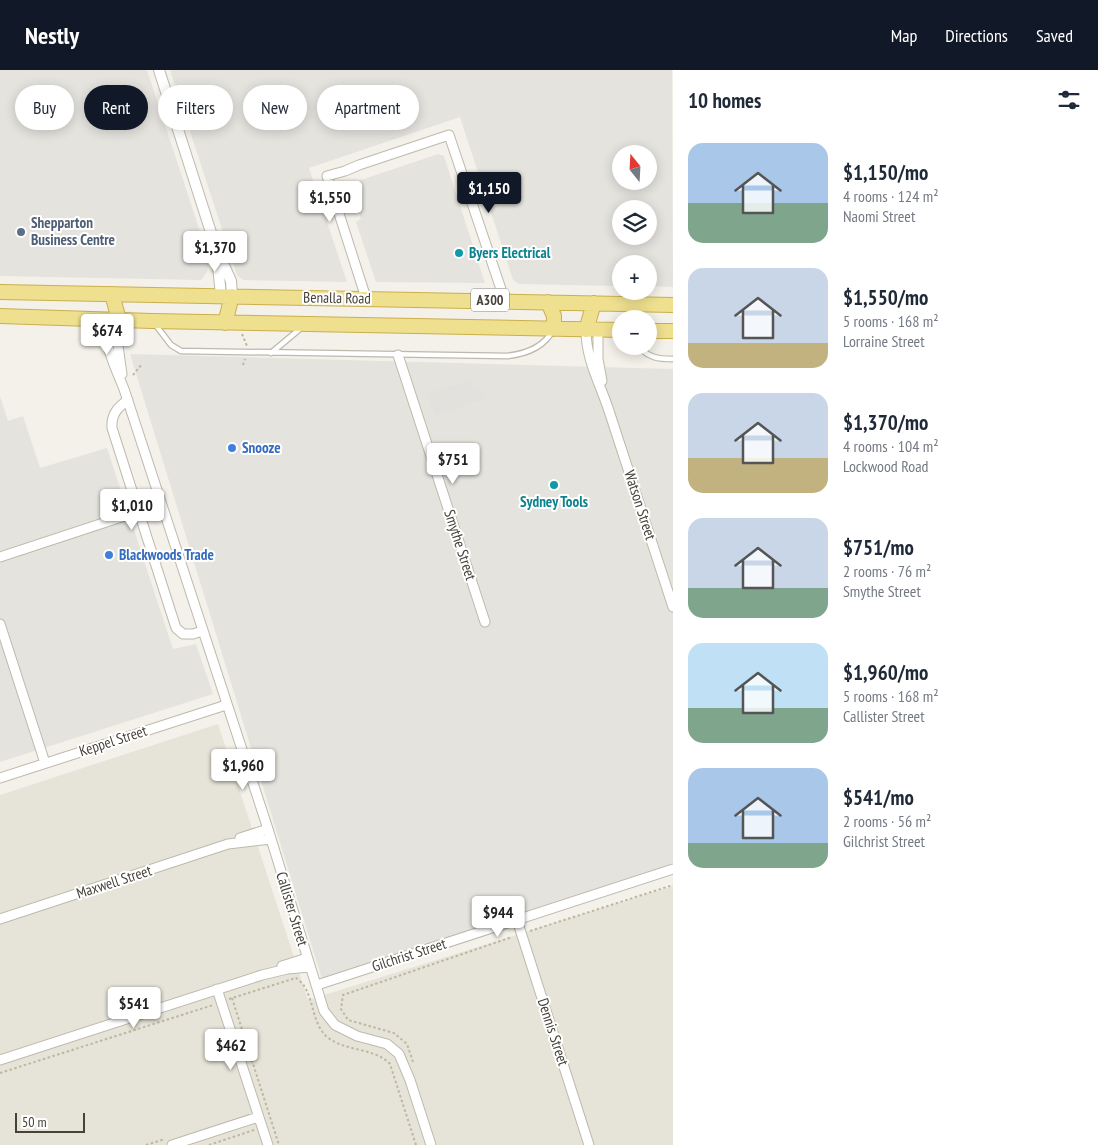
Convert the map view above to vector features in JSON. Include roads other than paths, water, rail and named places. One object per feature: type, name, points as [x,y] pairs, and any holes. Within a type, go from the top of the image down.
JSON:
[{"type":"highway","name":"Benalla Road","points":[[0,292],[673,305]]},
{"type":"highway","points":[[105,320],[112,294]]},
{"type":"highway","points":[[112,294],[119,320]]},
{"type":"highway","points":[[225,322],[227,296]]},
{"type":"highway","points":[[548,302],[554,316],[554,329]]},
{"type":"highway","points":[[592,330],[594,302]]},
{"type":"highway","name":"Benalla Road","points":[[0,316],[105,320],[612,330]]},
{"type":"highway","points":[[657,331],[673,331]]},
{"type":"street","points":[[158,70],[215,245],[227,296]]},
{"type":"street","points":[[366,298],[327,176],[450,135],[505,301]]},
{"type":"street","name":"Callister Street","points":[[105,320],[104,328],[109,349],[128,400],[268,829],[324,1011],[335,1025],[358,1036],[387,1044],[399,1054],[410,1080],[431,1145]]},
{"type":"street","name":"Callister Street","points":[[119,320],[118,346],[124,389]]},
{"type":"street","name":"Watson Street","points":[[592,330],[586,340],[592,369],[607,403],[673,607]]},
{"type":"street","name":"Smythe Street","points":[[398,354],[485,622]]},
{"type":"street","points":[[128,400],[119,406],[112,416],[112,428],[138,512],[176,628],[183,634],[193,634],[202,631]]},
{"type":"street","points":[[0,557],[161,504]]},
{"type":"street","points":[[0,624],[44,763]]},
{"type":"street","name":"Keppel Street","points":[[0,778],[226,705]]},
{"type":"street","name":"Maxwell Street","points":[[0,919],[268,829]]},
{"type":"street","name":"Maxwell Street","points":[[228,844],[271,839]]},
{"type":"street","name":"Gilchrist Street","points":[[317,986],[673,869]]},
{"type":"street","name":"Dennis Street","points":[[517,920],[588,1145]]},
{"type":"street","points":[[0,1060],[262,975],[273,968],[308,962]]},
{"type":"street","points":[[218,989],[254,1118],[268,1145]]},
{"type":"street","points":[[172,1145],[254,1118]]},
{"type":"lane","points":[[152,321],[171,345],[181,351],[271,353],[507,356],[531,350],[548,339],[554,329]]},
{"type":"lane","points":[[271,353],[306,324]]},
{"type":"lane","points":[[648,355],[656,359],[673,360]]},
{"type":"place","name":"Shepparton Business Centre","points":[[21,232]]},
{"type":"place","name":"Byers Electrical","points":[[459,253]]},
{"type":"place","name":"Snooze","points":[[232,448]]},
{"type":"place","name":"Sydney Tools","points":[[554,485]]},
{"type":"place","name":"Blackwoods Trade","points":[[109,555]]}]
